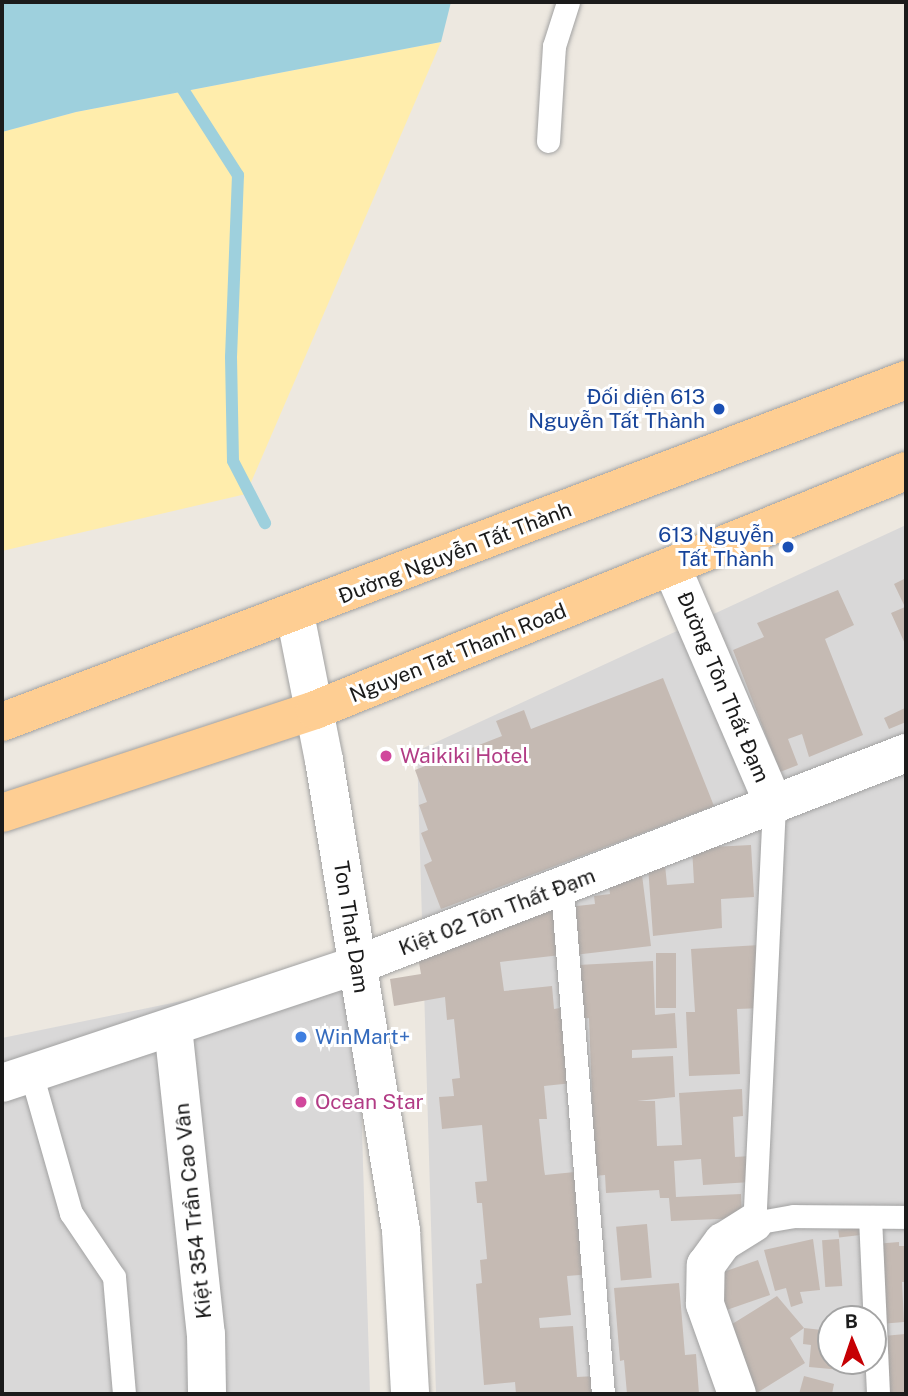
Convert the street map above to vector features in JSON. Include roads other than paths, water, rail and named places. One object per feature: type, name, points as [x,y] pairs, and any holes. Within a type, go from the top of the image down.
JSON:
[{"type":"main road","name":"Đường Nguyễn Tất Thành","points":[[2,722],[295,614],[906,380]]},
{"type":"main road","name":"Nguyen Tat Thanh Road","points":[[2,813],[315,710],[672,568],[906,471]]},
{"type":"street","name":"Đường Tôn Thất Đạm","points":[[672,568],[774,806]]},
{"type":"street","points":[[295,614],[315,710]]},
{"type":"street","name":"Ton That Dam","points":[[315,710],[401,1231],[410,1394]]},
{"type":"street","name":"Kiệt 02 Tôn Thất Đạm","points":[[16,1078],[357,965],[906,753]]},
{"type":"street","name":"Kiệt 354 Trần Cao Vân","points":[[173,1027],[206,1334],[207,1394]]},
{"type":"street","points":[[737,1394],[705,1304],[706,1265],[723,1242],[754,1223]]},
{"type":"lane","points":[[548,141],[554,46],[568,2]]},
{"type":"lane","points":[[774,806],[754,1223],[793,1216],[906,1217]]},
{"type":"lane","points":[[562,888],[603,1394]]},
{"type":"lane","points":[[16,1078],[71,1213],[114,1277],[124,1394]]},
{"type":"lane","points":[[870,1217],[878,1394]]},
{"type":"water","points":[[2,2],[451,2],[441,42],[76,112],[2,132]]},
{"type":"waterway","points":[[175,77],[238,175],[231,357],[233,461],[265,523]]},
{"type":"place","name":"Đối diện 613 Nguyễn Tất Thành","points":[[719,409]]},
{"type":"place","name":"613 Nguyễn Tất Thành","points":[[788,547]]},
{"type":"place","name":"Waikiki Hotel","points":[[386,756]]},
{"type":"place","name":"WinMart+","points":[[301,1037]]},
{"type":"place","name":"Ocean Star","points":[[301,1102]]}]
